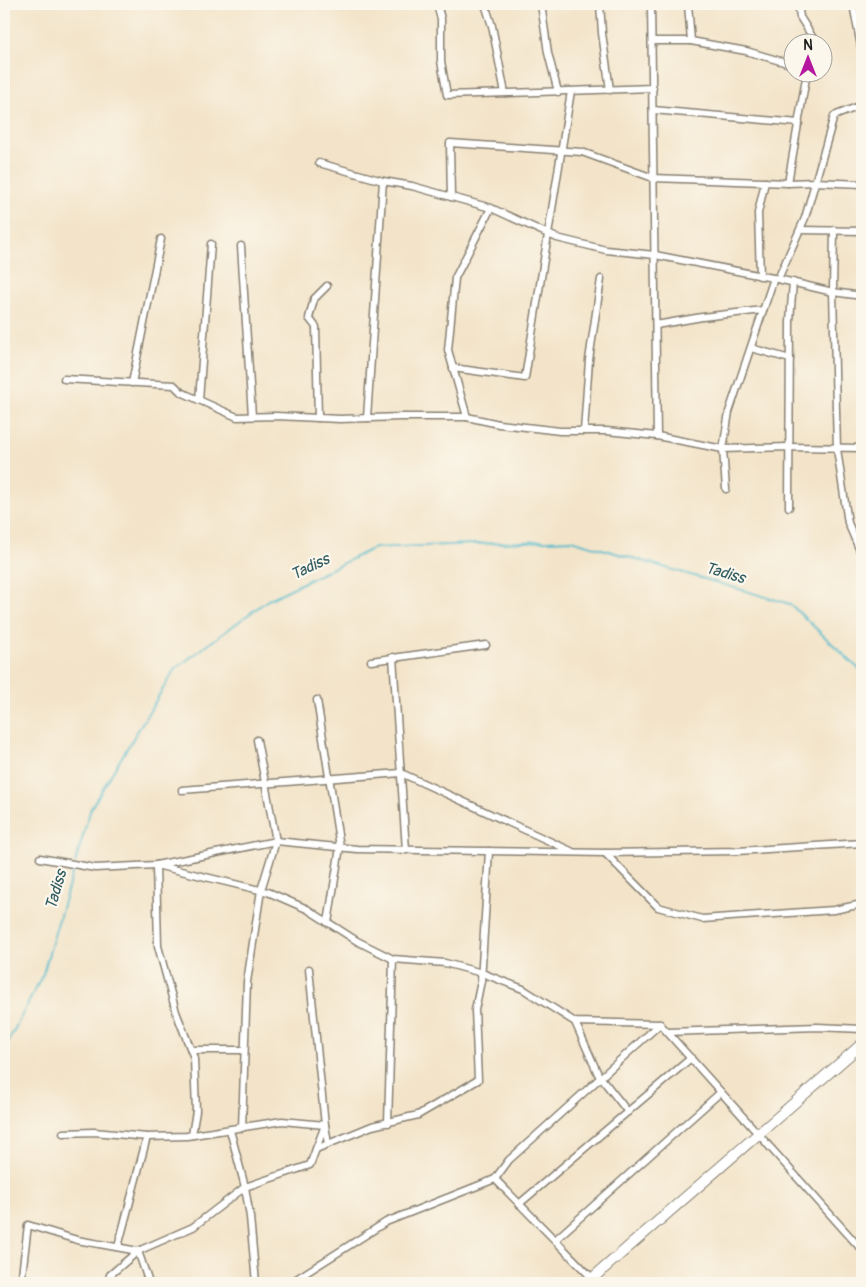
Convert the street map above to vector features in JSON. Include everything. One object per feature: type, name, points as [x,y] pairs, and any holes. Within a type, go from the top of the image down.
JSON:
[{"type":"main road","points":[[589,1281],[862,1044]]},
{"type":"street","points":[[437,4],[441,19],[441,61],[447,95],[653,88]]},
{"type":"street","points":[[485,4],[492,26],[505,93]]},
{"type":"street","points":[[541,4],[548,53],[558,92]]},
{"type":"street","points":[[600,4],[610,90]]},
{"type":"street","points":[[651,4],[657,436]]},
{"type":"street","points":[[688,4],[691,41]]},
{"type":"street","points":[[798,4],[800,17],[809,32]]},
{"type":"street","points":[[853,4],[862,52]]},
{"type":"street","points":[[652,41],[691,41],[746,51],[784,62]]},
{"type":"street","points":[[788,183],[805,82]]},
{"type":"street","points":[[453,368],[525,378],[571,91]]},
{"type":"street","points":[[726,489],[723,449],[729,412],[763,310],[805,218],[834,116],[862,105]]},
{"type":"street","points":[[653,110],[799,123]]},
{"type":"street","points":[[450,197],[450,144],[582,152],[653,178],[862,184]]},
{"type":"street","points":[[319,163],[491,208],[558,238],[606,250],[655,255],[776,278],[833,292],[862,296]]},
{"type":"street","points":[[367,418],[383,181]]},
{"type":"street","points":[[760,276],[758,213],[765,182]]},
{"type":"street","points":[[467,417],[448,350],[455,278],[491,208]]},
{"type":"street","points":[[800,230],[862,231]]},
{"type":"street","points":[[834,230],[833,292],[837,449],[848,522],[862,552]]},
{"type":"street","points":[[132,383],[161,239]]},
{"type":"street","points":[[199,400],[211,244]]},
{"type":"street","points":[[241,246],[252,416]]},
{"type":"street","points":[[584,430],[589,360],[601,279]]},
{"type":"street","points":[[789,507],[788,447],[794,282]]},
{"type":"street","points":[[318,418],[316,327],[309,318],[314,299],[327,286]]},
{"type":"street","points":[[656,325],[702,317],[763,310]]},
{"type":"street","points":[[751,348],[790,359]]},
{"type":"street","points":[[64,379],[174,385],[181,392],[238,417],[467,417],[499,424],[560,430],[606,430],[657,436],[723,449],[788,447],[862,448]]},
{"type":"street","points":[[371,661],[486,645]]},
{"type":"street","points":[[393,657],[406,850]]},
{"type":"street","points":[[317,700],[340,847],[328,923]]},
{"type":"street","points":[[242,1128],[247,982],[261,890],[276,841],[257,740]]},
{"type":"street","points":[[182,790],[401,773],[573,852]]},
{"type":"street","points":[[40,858],[95,868],[156,865],[276,841],[340,847],[406,850],[605,853],[737,851],[862,843]]},
{"type":"street","points":[[316,1149],[372,1126],[418,1115],[478,1080],[475,1010],[482,973],[488,851]]},
{"type":"street","points":[[605,853],[658,907],[702,919],[834,910],[862,904]]},
{"type":"street","points":[[156,865],[261,890],[307,909],[357,941],[393,959],[445,963],[482,973],[523,989],[575,1022],[660,1024],[862,1250]]},
{"type":"street","points":[[156,865],[158,946],[176,1012],[194,1058],[196,1111],[192,1136]]},
{"type":"street","points":[[388,1122],[393,959]]},
{"type":"street","points":[[309,969],[328,1144]]},
{"type":"street","points":[[575,1022],[601,1077],[628,1112]]},
{"type":"street","points":[[290,1283],[386,1222],[495,1179],[509,1160],[660,1024]]},
{"type":"street","points":[[668,1032],[818,1027],[862,1029]]},
{"type":"street","points":[[191,1050],[244,1050]]},
{"type":"street","points":[[519,1204],[691,1058]]},
{"type":"street","points":[[555,1240],[721,1092]]},
{"type":"street","points":[[63,1132],[94,1132],[147,1137],[192,1136],[282,1121],[325,1125]]},
{"type":"street","points":[[108,1283],[110,1275],[138,1251],[193,1227],[245,1187],[310,1165],[325,1125]]},
{"type":"street","points":[[230,1130],[245,1187],[250,1217],[256,1283]]},
{"type":"street","points":[[118,1248],[147,1137]]},
{"type":"street","points":[[495,1179],[555,1240],[589,1281]]},
{"type":"street","points":[[22,1283],[28,1225],[78,1240],[138,1251]]},
{"type":"street","points":[[138,1251],[149,1283]]},
{"type":"waterway","name":"Tadiss","points":[[75,863],[91,808],[175,669],[268,600],[374,548],[571,540],[790,604],[862,672]]},
{"type":"waterway","name":"Tadiss","points":[[4,1050],[43,974],[74,867]]}]
